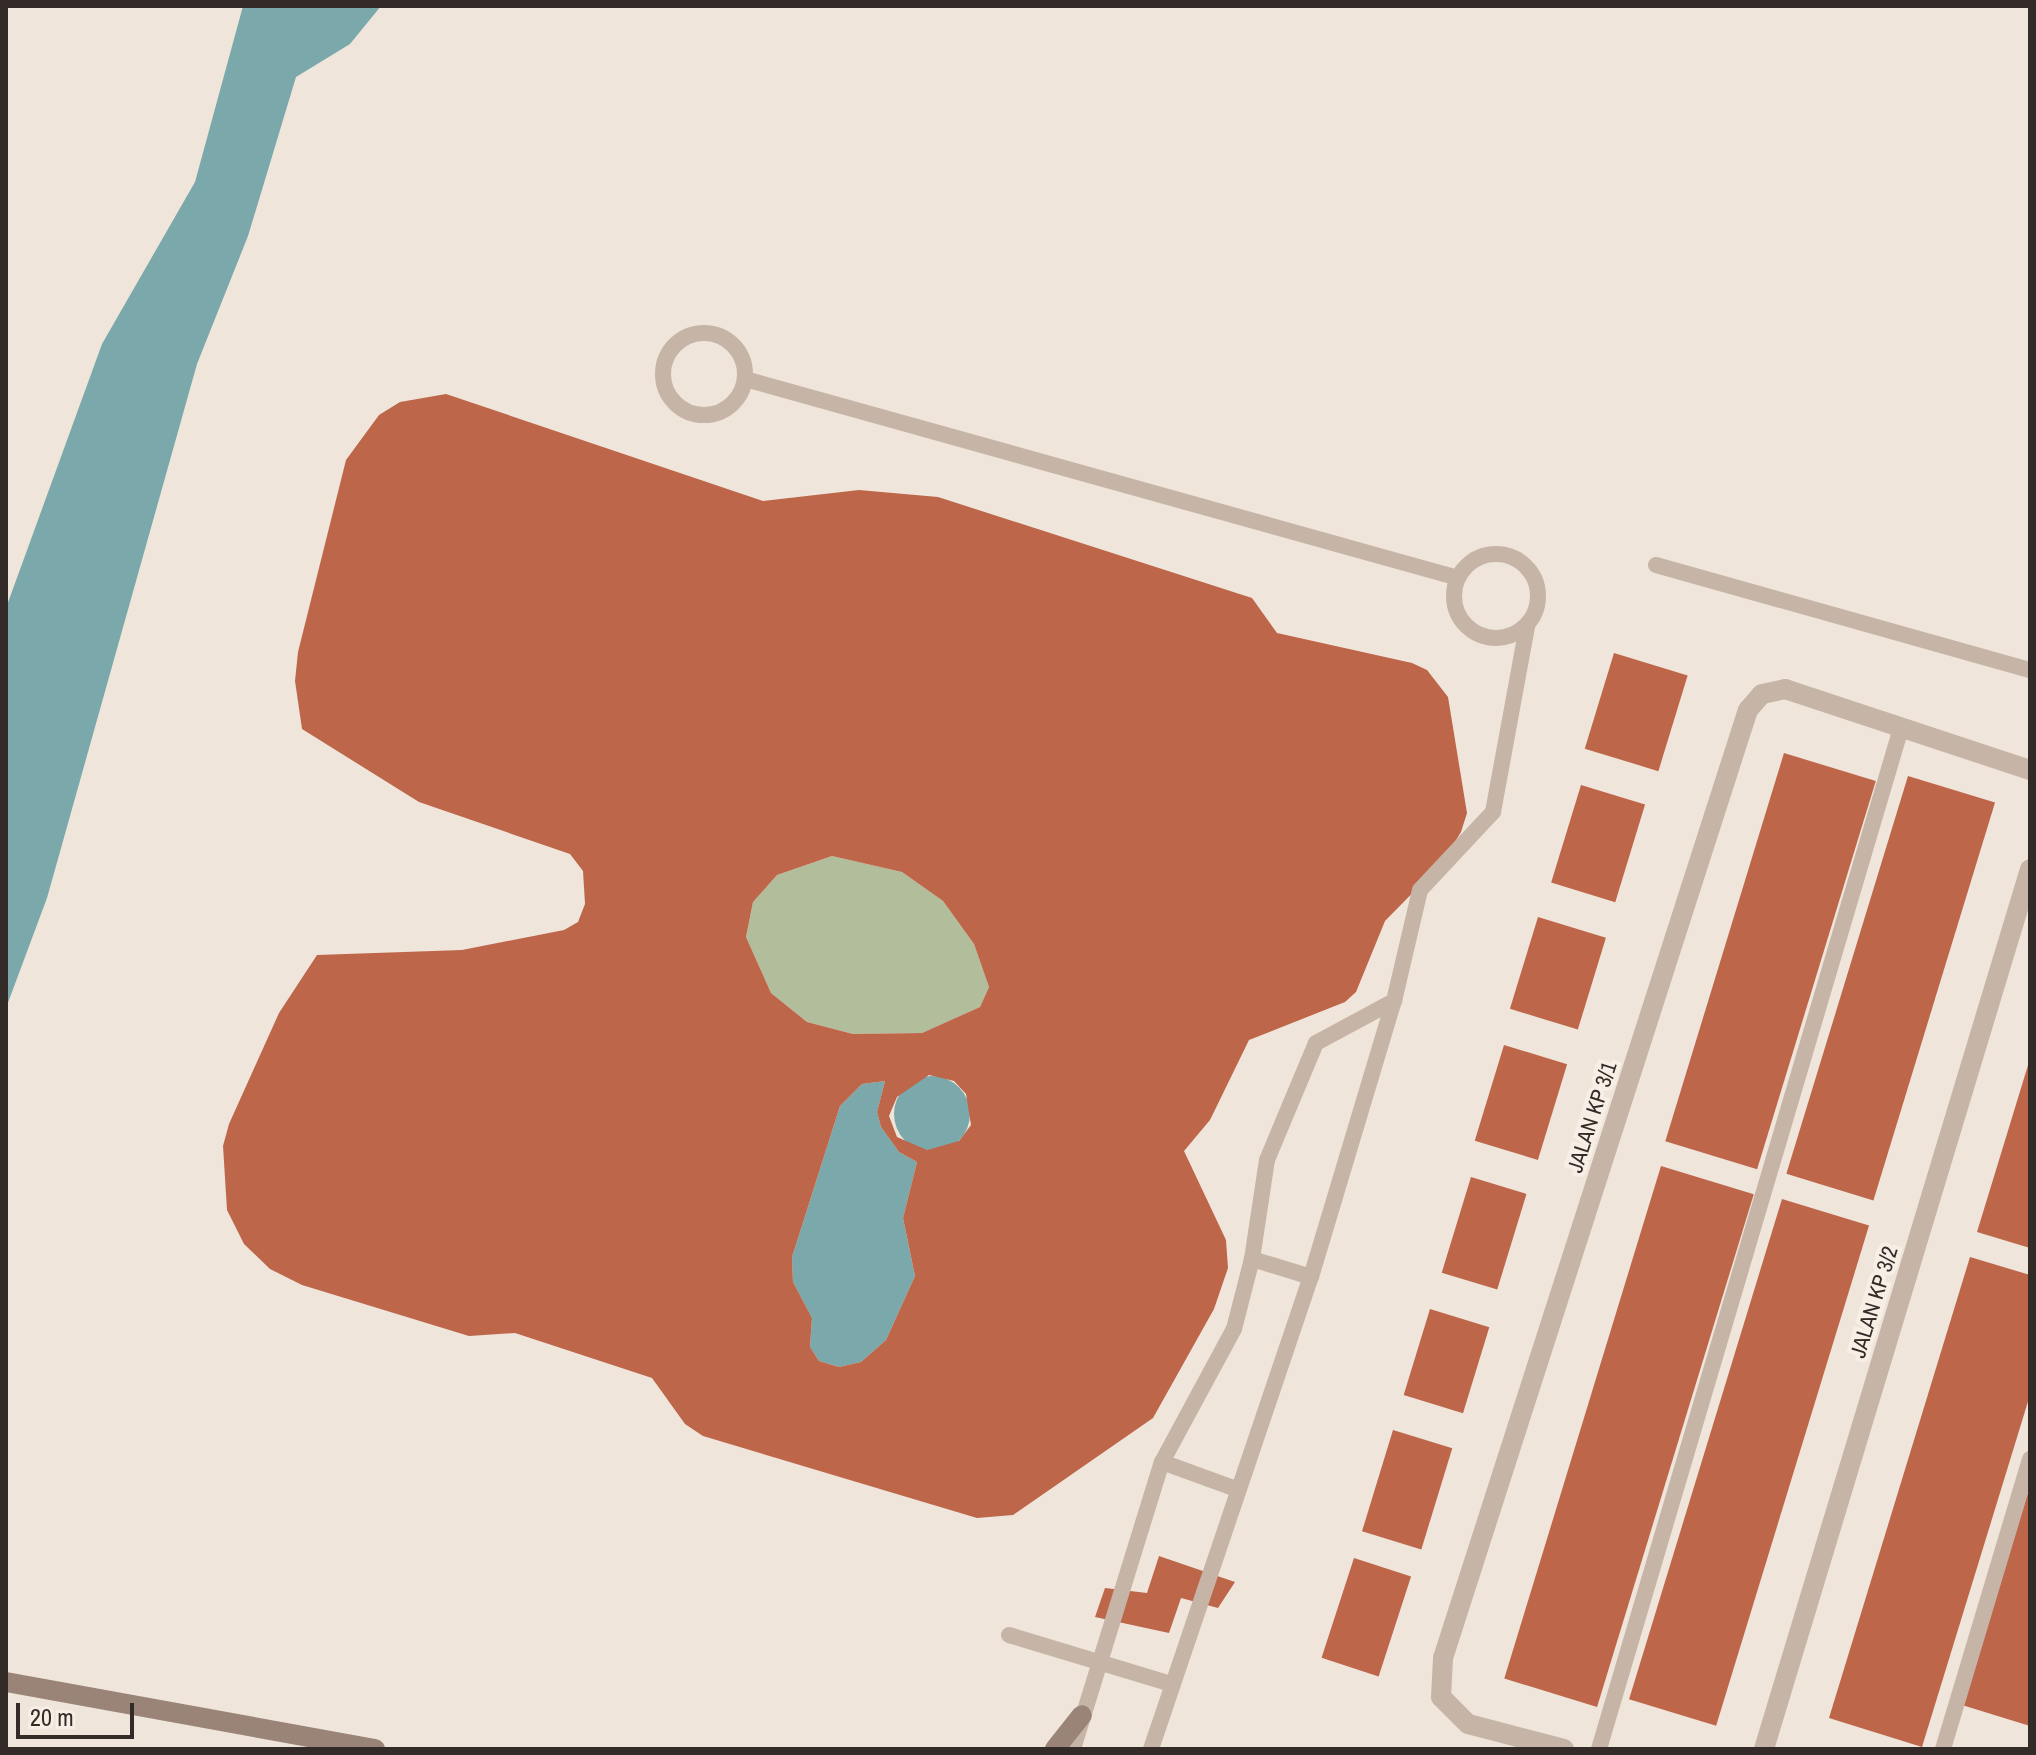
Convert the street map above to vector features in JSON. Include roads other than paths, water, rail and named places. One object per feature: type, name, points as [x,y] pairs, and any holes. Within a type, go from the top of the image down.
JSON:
[{"type":"street","name":"JALAN KP 3/1","points":[[1564,1749],[1468,1724],[1441,1697],[1443,1658],[1748,710],[1762,694],[1785,689],[2030,770]]},
{"type":"street","name":"JALAN KP 3/2","points":[[1764,1749],[2030,869]]},
{"type":"street","points":[[6,1682],[375,1749]]},
{"type":"street","points":[[1055,1749],[1082,1715]]},
{"type":"lane","points":[[705,332],[739,352],[745,379],[733,403],[696,415],[673,401],[663,377],[669,351],[691,334],[705,332]]},
{"type":"lane","points":[[745,379],[1458,578]]},
{"type":"lane","points":[[1151,1749],[1236,1489],[1311,1277],[1394,1001],[1420,890],[1493,812],[1527,627],[1535,614],[1538,585],[1521,561],[1508,555],[1478,558],[1458,578],[1454,604],[1467,628],[1504,639],[1527,627]]},
{"type":"lane","points":[[1656,565],[2030,670]]},
{"type":"lane","points":[[1599,1749],[1901,728]]},
{"type":"lane","points":[[1073,1749],[1162,1462],[1234,1329],[1252,1259],[1267,1160],[1316,1043],[1394,1001]]},
{"type":"lane","points":[[1252,1259],[1311,1277]]},
{"type":"lane","points":[[1943,1749],[2030,1459]]},
{"type":"lane","points":[[1162,1462],[1236,1489]]},
{"type":"lane","points":[[1009,1635],[1171,1684]]},
{"type":"water","points":[[243,6],[381,6],[350,44],[296,77],[248,236],[197,364],[47,898],[6,1008],[6,608],[102,344],[195,182]]},
{"type":"water","points":[[925,1076],[939,1076],[953,1082],[964,1093],[970,1114],[967,1129],[959,1141],[939,1152],[925,1152],[911,1146],[900,1135],[894,1121],[894,1107],[900,1093],[911,1082]]},
{"type":"water","points":[[885,1081],[877,1112],[881,1127],[899,1152],[917,1162],[903,1218],[915,1276],[886,1340],[861,1362],[839,1367],[819,1361],[810,1347],[812,1318],[793,1282],[792,1257],[840,1106],[862,1084]]}]
